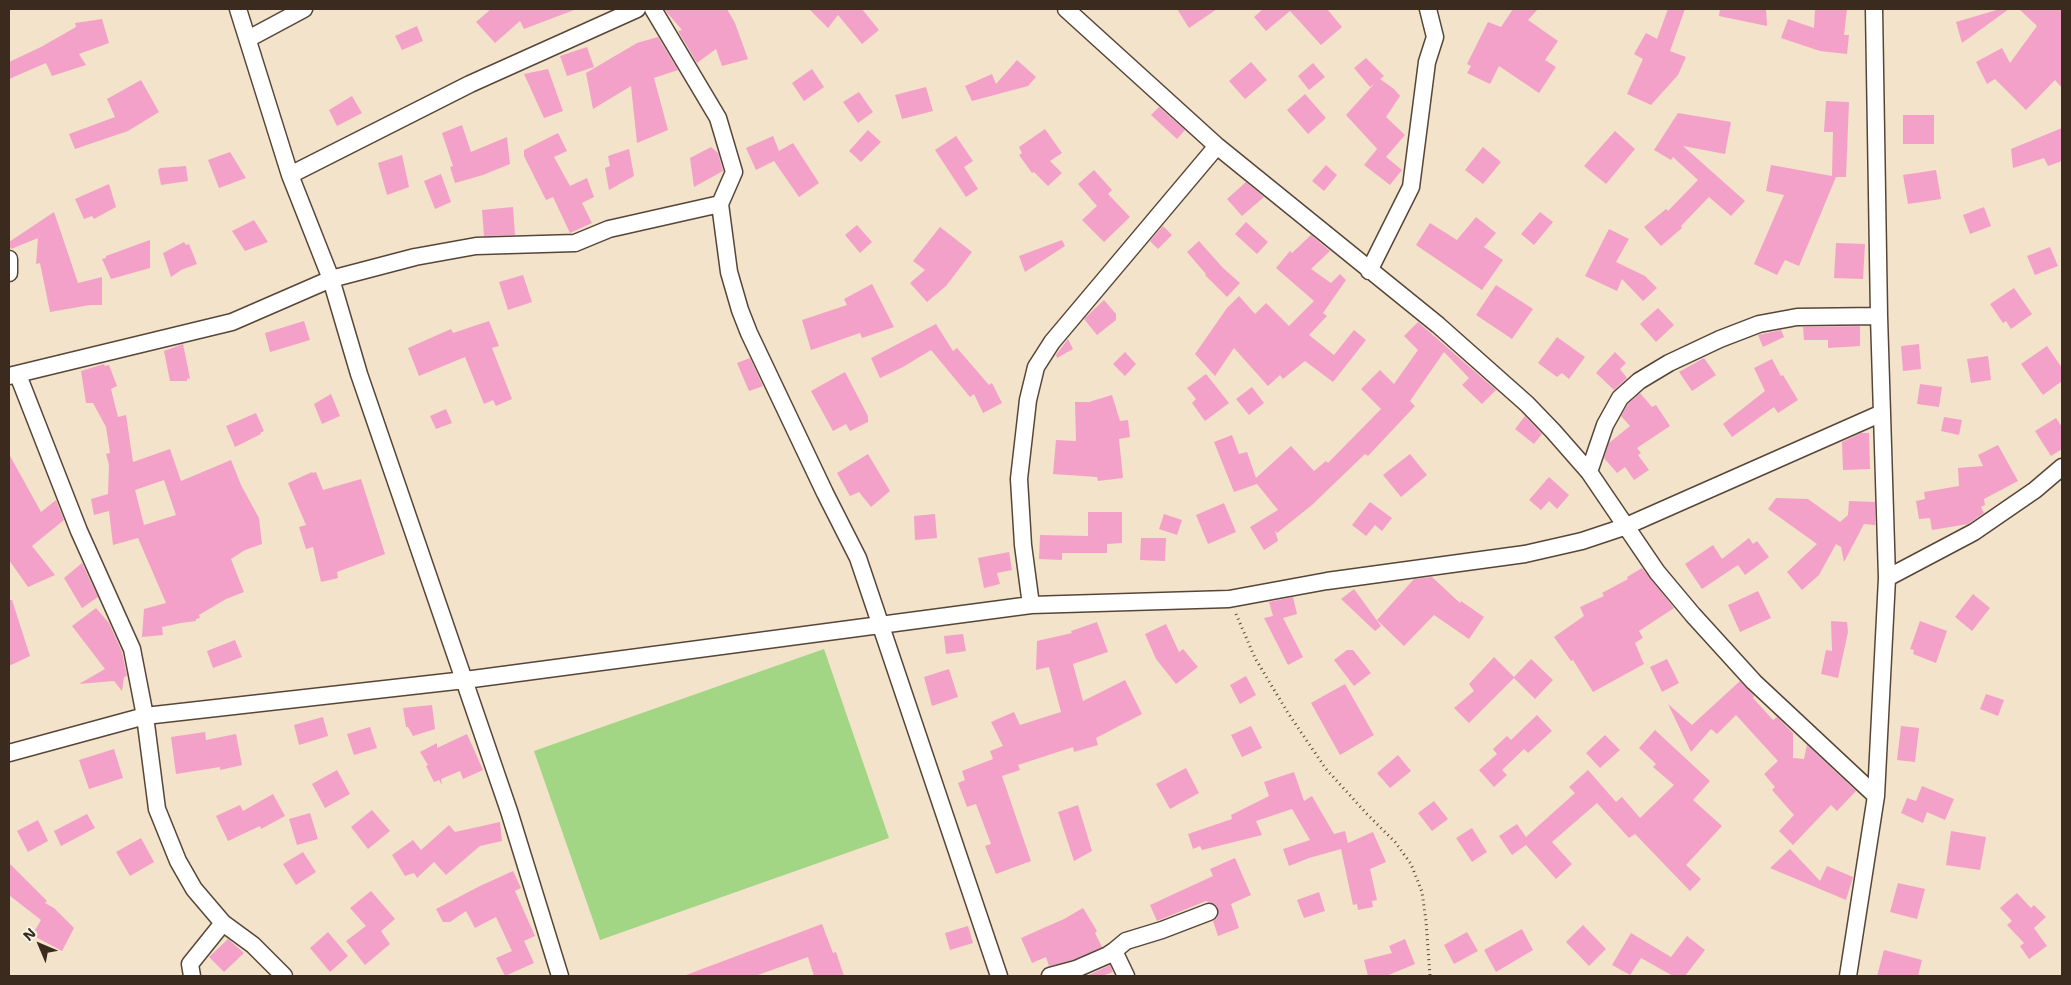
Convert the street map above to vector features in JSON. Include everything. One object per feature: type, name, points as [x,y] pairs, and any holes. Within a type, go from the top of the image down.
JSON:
[{"type":"street","points":[[238,9],[290,175],[331,279],[359,374],[509,811],[560,976]]},
{"type":"street","points":[[248,39],[304,9]]},
{"type":"street","points":[[290,175],[470,84],[637,9]]},
{"type":"street","points":[[653,9],[718,118],[734,172],[720,204],[729,272],[746,325],[825,493],[858,558],[998,976]]},
{"type":"street","points":[[1066,9],[1217,146],[1438,326],[1527,404],[1589,472],[1624,527],[1657,572],[1693,615],[1754,682],[1876,796]]},
{"type":"street","points":[[1369,271],[1411,187],[1427,62],[1435,37],[1428,9]]},
{"type":"street","points":[[1848,976],[1876,796],[1887,578],[1878,316],[1874,9]]},
{"type":"street","points":[[1031,605],[1023,545],[1019,478],[1028,400],[1036,367],[1064,327],[1217,146]]},
{"type":"street","points":[[284,976],[253,946],[223,923],[194,889],[178,861],[157,809],[144,716],[132,649],[13,376],[232,322],[331,279],[415,257],[476,246],[575,243],[609,229],[720,204]]},
{"type":"street","points":[[9,259],[9,273]]},
{"type":"street","points":[[1589,472],[1606,425],[1620,398],[1639,381],[1669,363],[1720,339],[1759,324],[1797,317],[1878,316]]},
{"type":"street","points":[[9,753],[144,716],[465,680],[1031,605],[1229,599],[1327,581],[1525,554],[1582,541],[1624,527],[1882,413]]},
{"type":"street","points":[[1887,578],[1974,532],[2035,490],[2062,467]]},
{"type":"street","points":[[1050,976],[1076,969],[1114,951],[1126,941],[1209,912]]},
{"type":"street","points":[[192,976],[190,964],[223,923]]},
{"type":"street","points":[[1114,951],[1126,976]]},
{"type":"path","points":[[1229,599],[1255,658],[1288,713],[1326,769],[1395,842],[1411,864],[1422,892],[1430,976]]},
{"type":"green space","points":[[824,649],[889,838],[600,940],[534,751]]},
{"type":"building","points":[[491,9],[574,10],[524,29],[520,21],[495,43],[476,22]]},
{"type":"building","points":[[664,9],[727,9],[735,23],[748,59],[722,66],[716,49],[697,63],[678,31],[682,30]]},
{"type":"building","points":[[809,9],[862,9],[879,30],[862,44],[838,15],[828,28]]},
{"type":"building","points":[[1177,9],[1217,9],[1189,28]]},
{"type":"building","points":[[1263,9],[1327,9],[1342,27],[1321,45],[1290,11],[1266,31],[1254,17]]},
{"type":"building","points":[[1513,9],[1538,9],[1528,20],[1558,41],[1545,60],[1556,67],[1539,93],[1499,66],[1490,84],[1467,73],[1471,66],[1467,64],[1488,22],[1501,27]]},
{"type":"building","points":[[1668,9],[1685,9],[1670,51],[1686,57],[1678,75],[1651,105],[1627,94],[1643,59],[1634,54],[1646,33],[1657,39]]},
{"type":"building","points":[[1720,9],[1766,9],[1767,26],[1719,16]]},
{"type":"building","points":[[1815,9],[1847,9],[1844,35],[1849,35],[1847,54],[1820,51],[1781,38],[1788,19],[1814,28]]},
{"type":"building","points":[[2000,9],[2009,9],[1962,43],[1956,22]]},
{"type":"building","points":[[2019,9],[2062,9],[2062,88],[2055,80],[2026,110],[1995,79],[1987,84],[1976,62],[2002,48],[2010,63],[2037,26]]},
{"type":"building","points":[[102,19],[109,43],[79,54],[86,65],[52,76],[46,63],[9,79],[9,62],[41,47],[76,27],[75,23]]},
{"type":"building","points":[[417,26],[423,41],[402,50],[395,36]]},
{"type":"building","points":[[658,37],[678,70],[654,78],[668,130],[637,143],[631,86],[593,109],[586,73],[637,43]]},
{"type":"building","points":[[587,47],[594,67],[567,76],[560,56]]},
{"type":"building","points":[[1366,58],[1384,76],[1380,79],[1400,96],[1386,117],[1405,135],[1386,157],[1402,170],[1390,185],[1364,165],[1377,149],[1381,153],[1346,115],[1375,83],[1370,87],[1354,68]]},
{"type":"building","points":[[1017,60],[1036,77],[1028,86],[972,101],[965,86],[992,74],[996,84]]},
{"type":"building","points":[[1251,62],[1267,80],[1245,99],[1229,81]]},
{"type":"building","points":[[1313,63],[1325,77],[1309,90],[1298,76]]},
{"type":"building","points":[[548,69],[563,111],[544,118],[524,74]]},
{"type":"building","points":[[812,69],[824,87],[804,101],[792,83]]},
{"type":"building","points":[[141,80],[159,112],[128,131],[75,149],[69,134],[115,117],[107,99]]},
{"type":"building","points":[[926,87],[933,111],[902,119],[895,95]]},
{"type":"building","points":[[859,92],[873,112],[858,123],[843,102]]},
{"type":"building","points":[[1305,94],[1326,118],[1308,134],[1287,110]]},
{"type":"building","points":[[352,96],[362,113],[337,126],[329,110]]},
{"type":"building","points":[[1826,101],[1849,102],[1846,177],[1836,177],[1799,266],[1785,260],[1777,275],[1754,264],[1784,195],[1766,191],[1771,165],[1832,176],[1833,132],[1824,132]]},
{"type":"building","points":[[1159,107],[1185,130],[1177,139],[1151,115]]},
{"type":"building","points":[[1678,113],[1731,122],[1725,154],[1683,146],[1745,201],[1731,216],[1709,197],[1681,226],[1682,228],[1661,246],[1644,227],[1666,209],[1668,211],[1698,180],[1673,157],[1671,160],[1654,150]]},
{"type":"building","points":[[1903,115],[1934,115],[1934,144],[1903,144]]},
{"type":"building","points":[[462,125],[471,152],[507,137],[510,164],[483,175],[455,183],[450,167],[453,166],[442,133]]},
{"type":"building","points":[[2062,128],[2062,161],[2048,166],[2044,158],[2013,168],[2011,149]]},
{"type":"building","points":[[1045,129],[1062,153],[1050,161],[1062,173],[1048,186],[1034,172],[1032,173],[1019,155],[1022,153],[1019,147]]},
{"type":"building","points":[[868,130],[881,142],[861,162],[849,151]]},
{"type":"building","points":[[1615,131],[1635,149],[1606,184],[1584,166]]},
{"type":"building","points":[[558,133],[567,151],[554,157],[570,186],[587,178],[594,197],[582,203],[592,223],[570,233],[553,197],[546,200],[524,156],[524,150]]},
{"type":"building","points":[[773,136],[779,151],[793,143],[819,183],[799,197],[774,161],[756,170],[746,148]]},
{"type":"building","points":[[956,136],[973,161],[964,167],[978,189],[966,197],[935,150]]},
{"type":"building","points":[[711,147],[718,153],[723,171],[694,187],[690,158]]},
{"type":"building","points":[[1483,147],[1501,162],[1483,184],[1465,170]]},
{"type":"building","points":[[629,149],[634,176],[609,190],[605,168],[610,166],[608,156]]},
{"type":"building","points":[[230,152],[246,178],[219,188],[208,160]]},
{"type":"building","points":[[402,155],[409,187],[387,195],[378,163]]},
{"type":"building","points":[[1326,165],[1337,175],[1324,191],[1312,181]]},
{"type":"building","points":[[186,166],[188,181],[161,185],[158,170],[160,168]]},
{"type":"building","points":[[1094,170],[1112,190],[1108,194],[1130,217],[1104,242],[1082,220],[1097,206],[1078,184]]},
{"type":"building","points":[[1936,170],[1941,199],[1908,204],[1903,175]]},
{"type":"building","points":[[441,174],[451,202],[435,209],[424,181]]},
{"type":"building","points":[[1246,182],[1264,197],[1242,216],[1227,199]]},
{"type":"building","points":[[109,184],[116,207],[94,219],[92,216],[84,219],[75,199]]},
{"type":"building","points":[[513,207],[515,235],[484,236],[482,210]]},
{"type":"building","points":[[1984,207],[1991,226],[1970,234],[1963,215]]},
{"type":"building","points":[[54,212],[78,283],[102,277],[102,305],[90,305],[50,312],[40,263],[36,264],[38,238],[11,249],[9,242]]},
{"type":"building","points":[[1540,212],[1553,222],[1534,245],[1521,234]]},
{"type":"building","points":[[1476,217],[1496,233],[1484,247],[1503,260],[1482,290],[1416,245],[1430,223],[1457,240]]},
{"type":"building","points":[[254,220],[268,242],[245,251],[232,231]]},
{"type":"building","points":[[1246,222],[1268,242],[1257,254],[1235,234]]},
{"type":"building","points":[[857,225],[872,242],[860,253],[845,235]]},
{"type":"building","points":[[1163,226],[1172,235],[1158,249],[1150,241]]},
{"type":"building","points":[[940,227],[972,252],[946,286],[927,302],[910,283],[925,270],[913,261]]},
{"type":"building","points":[[1609,229],[1629,239],[1616,262],[1645,276],[1657,288],[1643,301],[1622,279],[1617,291],[1585,276]]},
{"type":"building","points":[[1311,235],[1330,251],[1311,269],[1331,283],[1340,274],[1346,280],[1323,313],[1327,316],[1309,335],[1334,355],[1354,330],[1366,340],[1333,382],[1305,361],[1283,379],[1280,375],[1268,386],[1234,348],[1215,376],[1195,354],[1227,308],[1239,296],[1255,314],[1266,303],[1289,326],[1314,301],[1276,268],[1290,251],[1292,253]]},
{"type":"building","points":[[150,240],[150,268],[111,279],[102,259]]},
{"type":"building","points":[[1062,240],[1065,246],[1025,272],[1019,256]]},
{"type":"building","points":[[1199,241],[1223,268],[1240,283],[1227,297],[1205,275],[1187,252]]},
{"type":"building","points":[[184,242],[186,245],[189,244],[197,264],[181,270],[171,277],[163,253]]},
{"type":"building","points":[[1836,243],[1865,244],[1863,279],[1834,278]]},
{"type":"building","points":[[2050,247],[2058,266],[2035,275],[2027,256]]},
{"type":"building","points":[[523,275],[532,302],[508,310],[499,282]]},
{"type":"building","points":[[872,284],[894,327],[862,338],[860,333],[811,350],[802,320],[847,305],[844,299]]},
{"type":"building","points":[[1496,285],[1533,309],[1512,339],[1476,315]]},
{"type":"building","points":[[2014,288],[2032,314],[2011,329],[2006,321],[2003,323],[1990,304]]},
{"type":"building","points":[[1104,300],[1116,314],[1116,320],[1097,335],[1084,319]]},
{"type":"building","points":[[1658,308],[1674,325],[1656,342],[1640,324]]},
{"type":"building","points":[[304,321],[310,340],[270,352],[265,333]]},
{"type":"building","points":[[489,321],[499,346],[492,348],[512,399],[496,406],[493,400],[484,404],[465,357],[419,376],[408,348],[451,329],[453,333]]},
{"type":"building","points":[[1418,322],[1496,390],[1482,404],[1462,385],[1469,378],[1444,352],[1410,401],[1415,406],[1368,456],[1365,454],[1312,505],[1277,533],[1275,530],[1278,541],[1264,550],[1250,527],[1278,510],[1257,484],[1234,492],[1214,442],[1232,435],[1239,454],[1247,452],[1256,478],[1291,446],[1314,471],[1326,461],[1328,463],[1381,409],[1361,389],[1380,370],[1394,384],[1418,350],[1404,336]]},
{"type":"building","points":[[936,324],[953,351],[957,348],[989,385],[992,383],[1002,403],[983,413],[974,394],[970,397],[931,350],[880,378],[871,358]]},
{"type":"building","points":[[1860,326],[1860,346],[1828,348],[1828,340],[1804,340],[1803,327]]},
{"type":"building","points":[[1781,330],[1784,337],[1763,347],[1758,335]]},
{"type":"building","points":[[1557,337],[1585,357],[1569,379],[1562,373],[1557,377],[1538,363]]},
{"type":"building","points":[[1068,339],[1073,349],[1057,358],[1056,355]]},
{"type":"building","points":[[183,344],[190,378],[187,381],[170,381],[164,351]]},
{"type":"building","points":[[1919,344],[1921,369],[1903,371],[1901,346]]},
{"type":"building","points":[[2047,346],[2062,368],[2062,381],[2043,395],[2021,364]]},
{"type":"building","points":[[1125,352],[1136,364],[1125,376],[1113,364]]},
{"type":"building","points":[[1615,352],[1626,363],[1620,369],[1627,378],[1614,390],[1596,373]]},
{"type":"building","points":[[1988,356],[1991,380],[1971,383],[1967,359]]},
{"type":"building","points":[[750,358],[763,386],[749,391],[737,363]]},
{"type":"building","points":[[1704,358],[1716,375],[1692,391],[1679,372]]},
{"type":"building","points":[[1772,359],[1781,376],[1783,375],[1798,400],[1778,413],[1774,407],[1732,437],[1723,424],[1765,391],[1754,368]]},
{"type":"building","points":[[104,364],[105,366],[109,365],[117,386],[111,389],[118,417],[126,415],[133,462],[170,449],[181,481],[231,460],[241,485],[259,518],[262,544],[245,550],[231,559],[244,592],[226,599],[199,615],[200,618],[196,619],[196,621],[162,627],[163,635],[142,637],[144,609],[166,603],[138,538],[113,545],[109,511],[94,515],[91,499],[108,494],[109,465],[106,454],[110,453],[106,427],[93,403],[86,403],[81,371]],"holes":[[[164,480],[176,515],[144,525],[135,490]]]},
{"type":"building","points":[[845,372],[868,416],[868,422],[850,431],[846,424],[833,431],[811,391]]},
{"type":"building","points":[[1206,374],[1229,403],[1205,421],[1192,403],[1196,399],[1187,388]]},
{"type":"building","points":[[1920,384],[1942,387],[1939,407],[1917,404]]},
{"type":"building","points":[[1252,387],[1264,403],[1249,415],[1236,399]]},
{"type":"building","points":[[1640,393],[1652,407],[1656,405],[1670,426],[1637,448],[1641,453],[1638,455],[1649,470],[1634,480],[1625,467],[1617,473],[1604,458],[1609,443],[1630,426],[1621,416],[1628,404]]},
{"type":"building","points":[[331,394],[340,416],[322,424],[314,404]]},
{"type":"building","points":[[1112,395],[1120,421],[1128,420],[1130,437],[1119,439],[1123,478],[1098,481],[1097,477],[1053,474],[1056,440],[1076,441],[1075,402],[1089,402]]},
{"type":"building","points":[[446,409],[452,423],[436,429],[430,416]]},
{"type":"building","points":[[256,413],[264,431],[235,447],[226,426]]},
{"type":"building","points":[[1525,416],[1542,434],[1534,444],[1515,429]]},
{"type":"building","points":[[1944,417],[1962,420],[1959,435],[1941,431]]},
{"type":"building","points":[[2056,418],[2062,427],[2062,449],[2051,456],[2035,431]]},
{"type":"building","points":[[1861,433],[1869,433],[1870,469],[1843,470],[1842,442]]},
{"type":"building","points":[[1998,445],[2018,481],[1984,499],[1985,505],[1981,507],[1984,513],[1968,524],[1932,530],[1930,518],[1919,519],[1916,501],[1925,499],[1924,492],[1959,486],[1958,468],[1983,466],[1978,455]]},
{"type":"building","points":[[9,454],[41,512],[56,500],[64,520],[32,546],[55,575],[28,587],[9,560]]},
{"type":"building","points":[[868,454],[890,491],[871,507],[859,492],[850,496],[837,473]]},
{"type":"building","points":[[1410,454],[1427,475],[1401,497],[1383,475]]},
{"type":"building","points":[[316,472],[323,490],[361,479],[385,554],[337,572],[338,578],[321,582],[313,547],[306,549],[299,527],[306,525],[288,483]]},
{"type":"building","points":[[1549,477],[1569,495],[1557,509],[1549,501],[1541,510],[1529,500]]},
{"type":"building","points":[[1776,498],[1808,499],[1840,522],[1848,515],[1849,501],[1875,502],[1875,525],[1864,524],[1844,562],[1841,547],[1836,544],[1819,575],[1802,590],[1787,572],[1817,544],[1768,509]]},
{"type":"building","points":[[1370,502],[1392,518],[1382,531],[1375,525],[1366,536],[1352,525]]},
{"type":"building","points":[[1224,503],[1236,532],[1208,544],[1196,515]]},
{"type":"building","points":[[1088,512],[1122,512],[1122,543],[1107,544],[1107,553],[1062,553],[1062,560],[1039,559],[1040,535],[1088,536]]},
{"type":"building","points":[[935,514],[937,538],[915,540],[914,516]]},
{"type":"building","points":[[1164,514],[1182,520],[1177,535],[1159,529]]},
{"type":"building","points":[[1141,538],[1166,538],[1165,561],[1140,560]]},
{"type":"building","points":[[1749,538],[1753,544],[1757,541],[1769,557],[1745,575],[1738,565],[1702,589],[1685,564],[1713,545],[1722,559]]},
{"type":"building","points":[[1009,552],[1012,570],[997,573],[1000,584],[984,588],[978,558]]},
{"type":"building","points":[[82,563],[98,597],[82,608],[64,578]]},
{"type":"building","points":[[1642,568],[1674,608],[1639,631],[1643,638],[1635,643],[1644,664],[1593,692],[1573,660],[1571,661],[1554,637],[1584,616],[1580,607],[1604,596],[1602,593],[1628,579],[1627,577]]},
{"type":"building","points":[[1432,577],[1460,603],[1461,601],[1484,617],[1469,639],[1434,615],[1404,646],[1377,620],[1414,579]]},
{"type":"building","points":[[1354,589],[1381,626],[1375,631],[1341,599]]},
{"type":"building","points":[[1758,591],[1771,618],[1740,632],[1728,605]]},
{"type":"building","points":[[1973,594],[1990,608],[1972,631],[1955,617]]},
{"type":"building","points":[[1293,597],[1297,614],[1283,618],[1303,657],[1288,665],[1264,618],[1273,616],[1269,602]]},
{"type":"building","points":[[9,600],[12,600],[30,656],[9,666]]},
{"type":"building","points":[[96,608],[109,623],[122,652],[127,676],[124,677],[122,691],[114,681],[79,684],[105,669],[72,626]]},
{"type":"building","points":[[1831,621],[1847,622],[1848,632],[1838,678],[1821,674],[1826,650],[1832,651]]},
{"type":"building","points":[[1920,621],[1947,631],[1936,663],[1913,654],[1914,650],[1910,649]]},
{"type":"building","points":[[1097,622],[1108,652],[1073,664],[1083,701],[1125,680],[1142,714],[1096,738],[1098,745],[1074,752],[1073,747],[1018,765],[1020,770],[1002,776],[1031,861],[996,874],[985,846],[991,844],[976,804],[967,807],[958,783],[965,780],[962,771],[993,759],[990,751],[1003,746],[991,722],[1014,712],[1020,725],[1061,712],[1049,667],[1036,670],[1037,641],[1072,633],[1071,631]]},
{"type":"building","points":[[1166,624],[1179,652],[1183,649],[1198,667],[1176,684],[1156,659],[1145,634]]},
{"type":"building","points":[[963,634],[966,651],[946,654],[944,636]]},
{"type":"building","points":[[235,640],[242,657],[213,668],[207,651]]},
{"type":"building","points":[[1347,650],[1353,650],[1371,673],[1354,686],[1334,660]]},
{"type":"building","points":[[1494,657],[1514,677],[1531,659],[1553,680],[1535,699],[1514,678],[1469,723],[1454,708],[1474,691],[1469,684]]},
{"type":"building","points":[[1667,659],[1679,683],[1662,692],[1650,667]]},
{"type":"building","points":[[949,669],[958,697],[932,706],[924,677]]},
{"type":"building","points":[[1246,676],[1256,695],[1240,704],[1230,685]]},
{"type":"building","points":[[1740,681],[1773,720],[1777,717],[1793,733],[1793,758],[1804,759],[1807,745],[1856,791],[1837,811],[1831,805],[1793,845],[1779,831],[1794,815],[1772,790],[1775,787],[1764,774],[1778,761],[1736,715],[1717,734],[1711,729],[1691,752],[1668,704],[1692,725]]},
{"type":"building","points":[[1345,684],[1374,735],[1340,755],[1311,703]]},
{"type":"building","points":[[1986,694],[2004,700],[1998,716],[1980,709]]},
{"type":"building","points":[[432,705],[435,729],[413,736],[408,727],[406,727],[403,708]]},
{"type":"building","points":[[1537,715],[1552,731],[1528,753],[1524,749],[1502,770],[1507,775],[1494,787],[1479,770],[1497,754],[1493,749],[1507,736],[1511,740]]},
{"type":"building","points":[[323,717],[328,736],[299,745],[294,725]]},
{"type":"building","points":[[1251,726],[1262,748],[1242,757],[1231,735]]},
{"type":"building","points":[[1901,726],[1919,728],[1915,762],[1897,760]]},
{"type":"building","points":[[370,727],[377,748],[354,755],[347,734]]},
{"type":"building","points":[[1655,730],[1710,781],[1693,800],[1722,826],[1686,865],[1701,879],[1690,891],[1635,834],[1629,838],[1597,803],[1552,842],[1572,864],[1556,879],[1526,845],[1512,855],[1499,836],[1517,824],[1526,837],[1575,793],[1569,787],[1588,770],[1616,802],[1622,797],[1640,818],[1674,785],[1653,767],[1656,764],[1639,748]]},
{"type":"building","points":[[205,732],[206,740],[236,734],[242,765],[220,770],[220,767],[176,774],[171,737]]},
{"type":"building","points":[[467,734],[483,770],[463,779],[460,771],[441,779],[442,785],[439,780],[434,782],[426,766],[428,765],[420,752],[437,743],[437,748]]},
{"type":"building","points":[[1605,735],[1620,750],[1600,768],[1586,753]]},
{"type":"building","points":[[114,749],[123,778],[89,789],[79,760]]},
{"type":"building","points":[[1398,755],[1411,771],[1390,788],[1377,773]]},
{"type":"building","points":[[1186,768],[1199,793],[1170,809],[1156,784]]},
{"type":"building","points":[[337,770],[350,794],[325,808],[312,784]]},
{"type":"building","points":[[1294,772],[1304,801],[1312,796],[1334,834],[1345,831],[1348,843],[1373,832],[1386,862],[1370,869],[1377,900],[1372,901],[1373,907],[1358,910],[1357,904],[1353,905],[1341,849],[1289,866],[1283,849],[1310,840],[1292,809],[1256,821],[1262,835],[1202,850],[1200,846],[1193,849],[1188,834],[1232,819],[1231,815],[1269,796],[1264,782]]},
{"type":"building","points":[[1922,786],[1954,799],[1945,820],[1927,812],[1923,823],[1901,813],[1907,798],[1916,801]]},
{"type":"building","points":[[273,794],[285,816],[261,829],[260,826],[228,841],[216,816],[240,805],[243,811]]},
{"type":"building","points":[[1434,801],[1448,819],[1432,831],[1418,813]]},
{"type":"building","points":[[1078,805],[1092,851],[1074,861],[1058,812]]},
{"type":"building","points":[[372,810],[390,831],[368,849],[351,827]]},
{"type":"building","points":[[310,813],[318,839],[297,845],[289,819]]},
{"type":"building","points":[[87,814],[95,828],[61,846],[54,831]]},
{"type":"building","points":[[38,820],[48,841],[28,852],[17,831]]},
{"type":"building","points":[[500,822],[502,841],[480,846],[446,875],[434,862],[417,878],[414,873],[405,876],[392,855],[413,840],[421,850],[449,825],[455,832]]},
{"type":"building","points":[[1472,828],[1487,852],[1472,862],[1456,838]]},
{"type":"building","points":[[1951,831],[1986,837],[1980,870],[1946,865]]},
{"type":"building","points":[[141,838],[154,862],[130,876],[116,852]]},
{"type":"building","points":[[1790,849],[1820,881],[1827,866],[1853,877],[1846,900],[1770,868]]},
{"type":"building","points":[[303,852],[316,872],[296,885],[283,864]]},
{"type":"building","points":[[1235,858],[1251,895],[1231,904],[1239,928],[1218,936],[1213,921],[1217,918],[1218,909],[1215,904],[1206,901],[1157,921],[1150,905],[1213,876],[1210,869]]},
{"type":"building","points":[[9,863],[47,901],[45,903],[54,908],[74,928],[62,951],[32,935],[41,920],[9,895]]},
{"type":"building","points":[[513,871],[521,888],[515,891],[535,936],[524,941],[534,963],[505,976],[496,958],[512,951],[496,917],[475,928],[466,911],[450,922],[443,922],[436,909]]},
{"type":"building","points":[[1898,883],[1925,889],[1917,919],[1890,912]]},
{"type":"building","points":[[371,891],[395,919],[381,931],[390,944],[365,965],[346,941],[366,926],[350,908]]},
{"type":"building","points":[[1319,892],[1325,911],[1304,918],[1297,900]]},
{"type":"building","points":[[2017,893],[2031,908],[2034,905],[2046,917],[2034,928],[2047,946],[2029,959],[2020,946],[2024,943],[2007,925],[2012,921],[2000,908]]},
{"type":"building","points":[[1083,908],[1097,931],[1095,933],[1102,947],[1073,960],[1049,966],[1046,957],[1032,963],[1021,938],[1064,919]]},
{"type":"building","points":[[822,924],[833,953],[836,952],[844,976],[814,976],[808,957],[755,976],[686,975]]},
{"type":"building","points":[[1583,925],[1606,949],[1589,966],[1566,942]]},
{"type":"building","points":[[968,926],[973,943],[950,950],[945,933]]},
{"type":"building","points":[[1522,929],[1533,950],[1496,972],[1484,950]]},
{"type":"building","points":[[328,932],[348,956],[330,972],[310,948]]},
{"type":"building","points":[[1467,932],[1478,951],[1454,964],[1444,945]]},
{"type":"building","points":[[1631,933],[1671,957],[1687,936],[1705,950],[1685,976],[1673,976],[1641,958],[1630,975],[1612,965]]},
{"type":"building","points":[[228,939],[244,953],[224,972],[209,957]]},
{"type":"building","points":[[1405,939],[1415,964],[1386,976],[1368,976],[1364,960],[1392,953],[1389,946]]},
{"type":"building","points":[[1884,950],[1922,960],[1918,976],[1877,976]]},
{"type":"building","points":[[1110,965],[1113,972],[1102,976],[1087,976]]}]
